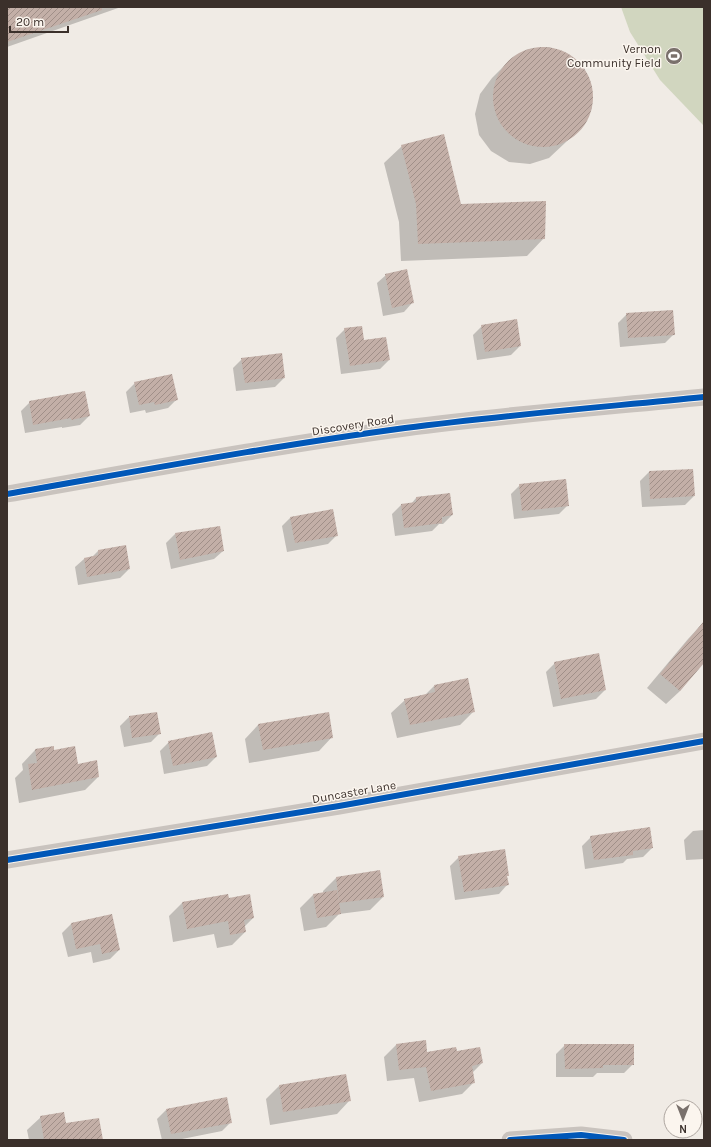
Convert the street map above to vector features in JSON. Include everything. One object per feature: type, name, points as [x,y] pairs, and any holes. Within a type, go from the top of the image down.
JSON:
[{"type":"street","name":"Discovery Road","points":[[7,494],[219,457],[405,428],[554,411],[704,398]]},
{"type":"street","name":"Duncaster Lane","points":[[7,860],[339,806],[704,741]]},
{"type":"street","points":[[510,1140],[581,1135],[624,1140]]},
{"type":"green space","name":"Vernon Community Field","points":[[621,7],[704,7],[704,126],[660,80],[630,32]]},
{"type":"building","points":[[7,7],[102,7],[102,10],[7,42]]},
{"type":"building","points":[[543,47],[553,48],[571,55],[585,69],[592,87],[592,107],[585,125],[571,139],[553,146],[543,147],[533,146],[515,139],[501,125],[494,107],[493,97],[494,87],[501,69],[515,55],[533,48]]},
{"type":"building","points":[[444,134],[461,204],[546,201],[545,239],[418,244],[416,204],[401,145]]},
{"type":"building","points":[[407,269],[414,303],[392,308],[385,274]]},
{"type":"building","points":[[673,310],[675,335],[628,338],[626,313]]},
{"type":"building","points":[[517,319],[521,346],[485,352],[481,325]]},
{"type":"building","points":[[362,326],[364,340],[386,337],[390,360],[350,366],[344,328]]},
{"type":"building","points":[[282,353],[285,378],[245,383],[241,358]]},
{"type":"building","points":[[172,374],[178,400],[155,405],[154,402],[139,405],[134,382]]},
{"type":"building","points":[[85,391],[90,416],[33,425],[29,401]]},
{"type":"building","points":[[693,469],[695,496],[650,499],[649,471]]},
{"type":"building","points":[[566,479],[569,506],[522,511],[519,484]]},
{"type":"building","points":[[450,493],[453,515],[442,517],[442,523],[404,528],[401,504],[416,502],[416,497]]},
{"type":"building","points":[[333,509],[338,536],[295,543],[290,517]]},
{"type":"building","points":[[220,526],[224,551],[180,560],[175,533]]},
{"type":"building","points":[[126,545],[130,569],[87,577],[84,558],[98,555],[98,550]]},
{"type":"building","points":[[704,621],[704,663],[680,691],[660,674]]},
{"type":"building","points":[[599,653],[606,690],[561,699],[554,662]]},
{"type":"building","points":[[468,678],[475,712],[410,725],[404,699],[435,692],[434,685]]},
{"type":"building","points":[[157,712],[161,734],[132,738],[129,716]]},
{"type":"building","points":[[329,712],[333,738],[263,750],[258,724]]},
{"type":"building","points":[[212,732],[217,757],[173,766],[168,741]]},
{"type":"building","points":[[54,746],[54,750],[75,746],[78,764],[97,760],[99,777],[32,790],[28,764],[37,763],[35,749]]},
{"type":"building","points":[[650,827],[653,848],[633,851],[633,855],[594,860],[590,836]]},
{"type":"building","points":[[505,849],[509,885],[464,892],[458,856]]},
{"type":"building","points":[[380,870],[384,897],[339,903],[336,877]]},
{"type":"building","points":[[337,890],[341,914],[317,918],[313,894]]},
{"type":"building","points":[[228,894],[229,898],[250,894],[254,918],[244,920],[246,932],[230,935],[228,921],[187,929],[182,902]]},
{"type":"building","points":[[112,914],[120,950],[102,954],[100,944],[76,949],[71,923]]},
{"type":"building","points":[[426,1040],[427,1052],[456,1047],[457,1051],[480,1047],[483,1063],[472,1066],[475,1083],[431,1091],[426,1067],[399,1070],[396,1044]]},
{"type":"building","points":[[564,1044],[634,1044],[634,1065],[603,1065],[603,1068],[565,1069]]},
{"type":"building","points":[[346,1074],[351,1101],[283,1112],[279,1085]]},
{"type":"building","points":[[227,1097],[232,1123],[171,1134],[166,1109]]},
{"type":"building","points":[[64,1112],[66,1123],[99,1118],[103,1140],[44,1140],[40,1116]]},
{"type":"cycle path","points":[[7,494],[255,451],[405,428],[517,415],[704,397]]},
{"type":"cycle path","points":[[7,860],[339,806],[704,741]]},
{"type":"cycle path","points":[[510,1140],[581,1135],[624,1140]]},
{"type":"place","name":"Vernon Community Field","points":[[674,56]]}]
